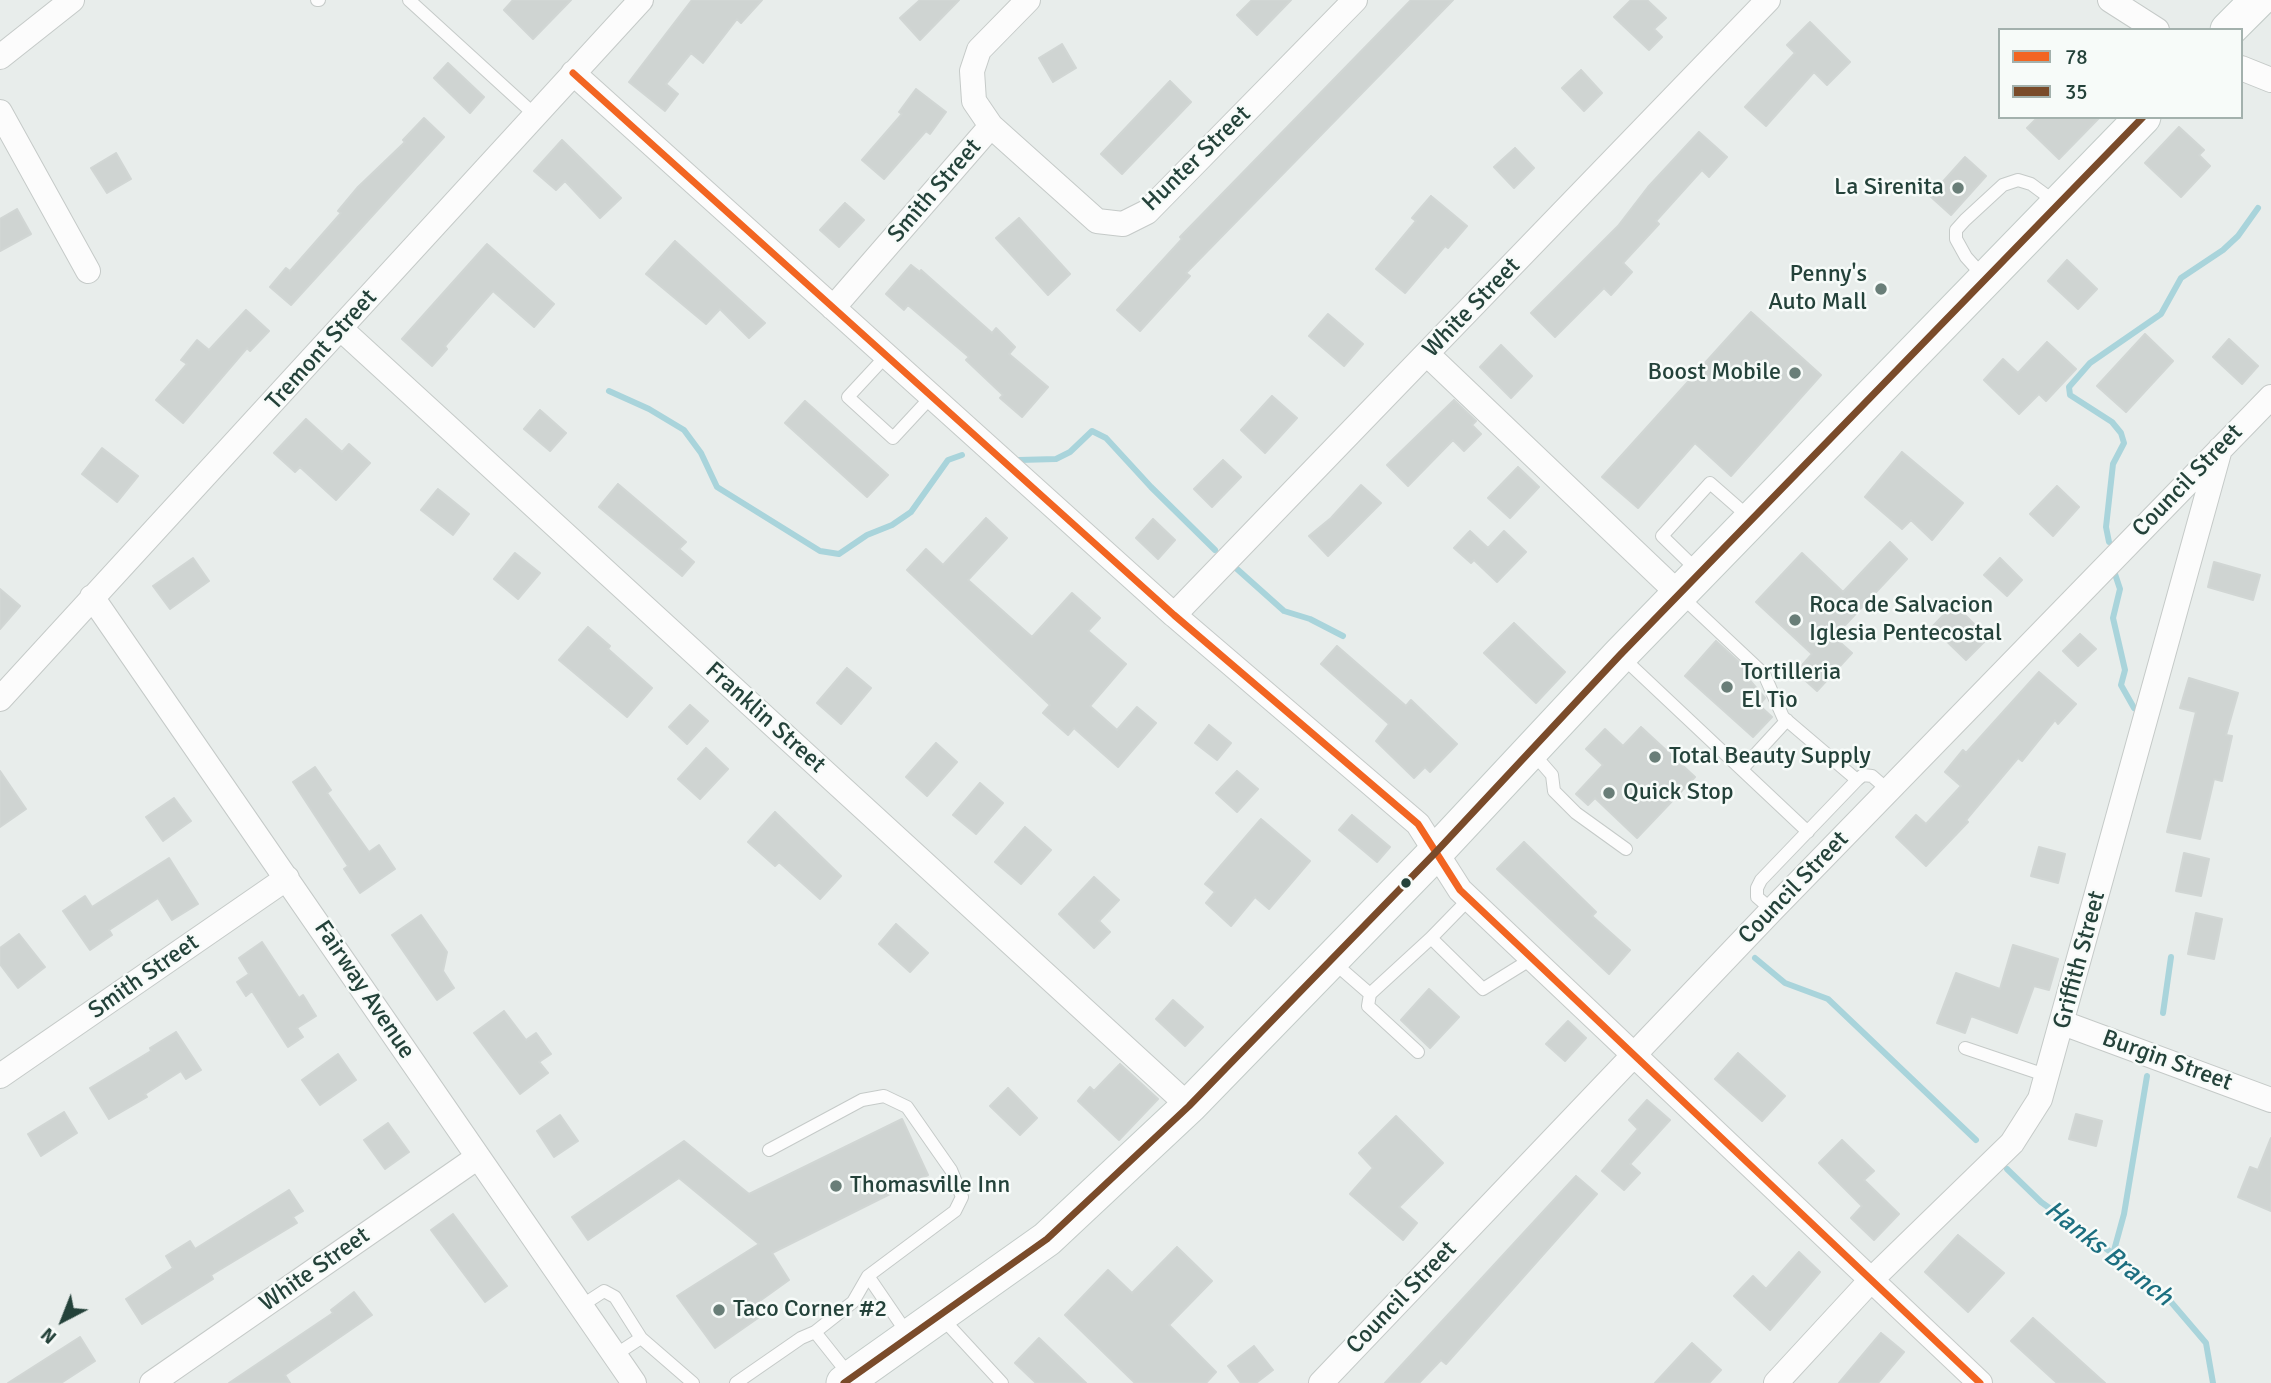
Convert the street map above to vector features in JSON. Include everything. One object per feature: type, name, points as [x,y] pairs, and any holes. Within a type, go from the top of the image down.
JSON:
[{"type":"main road","points":[[2230,28],[2258,0]]},
{"type":"main road","points":[[848,1381],[1047,1239],[1189,1106],[1436,852],[1620,655],[2141,119]]},
{"type":"street","points":[[0,57],[72,0]]},
{"type":"street","name":"Tremont Street","points":[[0,699],[641,0]]},
{"type":"street","name":"Smith Street","points":[[832,308],[991,126],[974,101],[972,71],[979,50],[1028,0]]},
{"type":"street","name":"Hunter Street","points":[[991,126],[1097,221],[1123,224],[1147,212],[1355,0]]},
{"type":"street","name":"White Street","points":[[1174,615],[1768,0]]},
{"type":"street","points":[[2110,0],[2154,28]]},
{"type":"street","points":[[2243,69],[2271,80]]},
{"type":"street","points":[[573,73],[1174,615],[1418,824],[1460,890],[1635,1053],[1980,1383]]},
{"type":"street","points":[[0,112],[89,271]]},
{"type":"street","name":"Franklin Street","points":[[341,329],[1189,1106]]},
{"type":"street","points":[[1427,354],[1689,584]]},
{"type":"street","name":"Council Street","points":[[1321,1383],[1772,910],[2271,397]]},
{"type":"street","name":"Griffith Street","points":[[1776,1383],[1872,1279],[2012,1143],[2040,1098],[2063,1023],[2221,446]]},
{"type":"street","name":"Fairway Avenue","points":[[92,597],[634,1383]]},
{"type":"street","name":"Smith Street","points":[[0,1076],[287,878]]},
{"type":"street","name":"Burgin Street","points":[[2063,1023],[2271,1100]]},
{"type":"street","name":"White Street","points":[[152,1383],[478,1157]]},
{"type":"lane","points":[[409,0],[535,115]]},
{"type":"lane","points":[[1986,279],[1966,257],[1956,239],[1956,230],[1965,220],[2003,185],[2018,180],[2031,184],[2058,204]]},
{"type":"lane","points":[[886,356],[848,397],[892,438],[931,397]]},
{"type":"lane","points":[[1752,520],[1710,483],[1662,536],[1689,584],[1771,684],[1779,710],[1857,780]]},
{"type":"lane","points":[[1620,655],[1808,832]]},
{"type":"lane","points":[[1742,769],[1787,720]]},
{"type":"lane","points":[[1531,750],[1552,775],[1555,791],[1576,813],[1626,849]]},
{"type":"lane","points":[[1772,910],[1757,897],[1757,888],[1857,780],[1863,775],[1872,776],[1888,790]]},
{"type":"lane","points":[[1418,1052],[1368,1006],[1370,994],[1470,898]]},
{"type":"lane","points":[[1431,938],[1483,989],[1533,958]]},
{"type":"lane","points":[[1331,960],[1370,994]]},
{"type":"lane","points":[[1965,1048],[2048,1076]]},
{"type":"lane","points":[[736,1383],[801,1338],[815,1332],[853,1302],[868,1276],[955,1211],[962,1197],[951,1170],[907,1107],[884,1096],[862,1100],[769,1150]]},
{"type":"lane","points":[[868,1276],[909,1337]]},
{"type":"lane","points":[[581,1307],[604,1291],[615,1297],[641,1338],[693,1383]]},
{"type":"lane","points":[[940,1315],[1002,1383]]},
{"type":"lane","points":[[815,1332],[848,1381]]},
{"type":"lane","points":[[615,1355],[641,1338]]},
{"type":"building","points":[[513,0],[571,0],[533,39],[504,10]]},
{"type":"building","points":[[692,0],[762,0],[741,23],[737,19],[703,63],[691,53],[666,84],[678,94],[665,111],[629,82]]},
{"type":"building","points":[[920,0],[959,0],[920,40],[900,18]]},
{"type":"building","points":[[1252,0],[1291,0],[1257,35],[1237,15]]},
{"type":"building","points":[[1411,0],[1453,0],[1186,273],[1190,276],[1140,331],[1117,310],[1182,239],[1180,237]]},
{"type":"building","points":[[1631,0],[1647,0],[1666,18],[1654,29],[1662,37],[1649,50],[1614,17]]},
{"type":"building","points":[[1810,22],[1850,62],[1827,85],[1814,72],[1766,126],[1745,107],[1795,53],[1787,45]]},
{"type":"building","points":[[1062,44],[1076,68],[1053,82],[1039,58]]},
{"type":"building","points":[[448,63],[484,97],[470,113],[434,78]]},
{"type":"building","points":[[1581,70],[1602,93],[1584,111],[1562,88]]},
{"type":"building","points":[[1170,81],[1191,102],[1122,174],[1101,154]]},
{"type":"building","points":[[916,89],[946,112],[930,134],[926,131],[884,179],[862,160],[902,114],[899,112]]},
{"type":"building","points":[[424,118],[444,137],[291,305],[270,287],[286,268],[290,271],[341,213],[338,211],[358,187],[405,142],[403,140]]},
{"type":"building","points":[[2036,119],[2098,119],[2059,159],[2027,128]]},
{"type":"building","points":[[2179,127],[2204,150],[2199,155],[2210,166],[2181,197],[2145,163]]},
{"type":"building","points":[[1699,132],[1727,157],[1709,177],[1702,170],[1656,221],[1659,224],[1623,263],[1632,272],[1611,295],[1604,288],[1555,337],[1531,313],[1618,226],[1648,187]]},
{"type":"building","points":[[562,140],[621,198],[600,218],[565,181],[556,190],[534,171]]},
{"type":"building","points":[[1515,148],[1534,168],[1514,188],[1494,167]]},
{"type":"building","points":[[116,153],[131,179],[107,193],[91,168]]},
{"type":"building","points":[[1965,157],[1986,176],[1951,215],[1930,196]]},
{"type":"building","points":[[1431,196],[1467,226],[1448,248],[1445,246],[1405,293],[1376,269],[1416,221],[1412,218]]},
{"type":"building","points":[[845,203],[864,220],[839,247],[820,230]]},
{"type":"building","points":[[17,209],[31,234],[0,251],[0,219]]},
{"type":"building","points":[[1019,218],[1070,274],[1048,295],[996,238]]},
{"type":"building","points":[[675,241],[765,323],[749,338],[720,309],[706,324],[646,274]]},
{"type":"building","points":[[487,244],[554,304],[534,327],[493,291],[445,346],[447,349],[432,366],[402,339]]},
{"type":"building","points":[[2067,260],[2097,289],[2078,309],[2048,281]]},
{"type":"building","points":[[911,265],[920,272],[921,270],[992,333],[996,328],[1015,347],[1009,354],[1048,387],[1022,417],[1000,398],[1003,395],[966,360],[969,357],[908,305],[904,310],[886,294]]},
{"type":"building","points":[[246,310],[269,331],[250,351],[247,348],[183,423],[156,400],[187,364],[181,360],[197,340],[209,350]]},
{"type":"building","points":[[1751,312],[1821,375],[1731,476],[1695,443],[1638,508],[1602,477]]},
{"type":"building","points":[[1328,314],[1363,344],[1344,366],[1309,336]]},
{"type":"building","points":[[2145,334],[2173,361],[2126,412],[2097,386]]},
{"type":"building","points":[[2229,339],[2258,366],[2242,384],[2213,357]]},
{"type":"building","points":[[2047,342],[2076,369],[2046,401],[2039,394],[2019,414],[1984,380],[2003,359],[2018,373]]},
{"type":"building","points":[[1501,345],[1532,376],[1511,398],[1480,367]]},
{"type":"building","points":[[1272,396],[1297,418],[1265,453],[1241,430]]},
{"type":"building","points":[[1454,400],[1476,421],[1472,425],[1481,434],[1464,451],[1453,440],[1408,486],[1387,465]]},
{"type":"building","points":[[805,401],[888,475],[867,497],[785,423]]},
{"type":"building","points":[[540,410],[566,433],[550,451],[524,429]]},
{"type":"building","points":[[306,419],[342,452],[349,444],[370,463],[336,500],[300,467],[295,472],[274,453]]},
{"type":"building","points":[[102,448],[138,476],[117,502],[82,474]]},
{"type":"building","points":[[1902,452],[1963,503],[1932,540],[1911,520],[1902,529],[1865,497]]},
{"type":"building","points":[[1223,460],[1241,477],[1212,507],[1194,489]]},
{"type":"building","points":[[1518,467],[1539,487],[1510,518],[1488,498]]},
{"type":"building","points":[[618,484],[686,542],[679,549],[694,562],[682,576],[599,507]]},
{"type":"building","points":[[1361,485],[1381,503],[1328,556],[1309,536],[1331,518]]},
{"type":"building","points":[[2057,486],[2079,507],[2053,536],[2030,514]]},
{"type":"building","points":[[438,489],[469,514],[453,535],[421,510]]},
{"type":"building","points":[[986,518],[1007,538],[968,580],[1032,637],[1072,593],[1100,618],[1088,631],[1126,664],[1090,706],[1117,730],[1137,707],[1156,723],[1118,767],[1074,728],[1068,735],[1043,713],[1050,705],[907,570],[926,549],[943,565]]},
{"type":"building","points":[[1153,519],[1175,540],[1158,559],[1136,538]]},
{"type":"building","points":[[1470,531],[1488,548],[1504,531],[1526,552],[1497,582],[1474,560],[1471,563],[1454,548]]},
{"type":"building","points":[[1890,542],[1907,559],[1834,637],[1852,653],[1817,691],[1796,672],[1812,654],[1756,602],[1802,553],[1843,592]]},
{"type":"building","points":[[515,553],[540,573],[518,599],[494,579]]},
{"type":"building","points":[[193,558],[209,581],[170,609],[153,586]]},
{"type":"building","points":[[2000,558],[2022,580],[2007,596],[1984,575]]},
{"type":"building","points":[[2214,562],[2260,575],[2253,600],[2208,587]]},
{"type":"building","points":[[0,589],[20,606],[0,629]]},
{"type":"building","points":[[1954,604],[1988,638],[1966,660],[1932,627]]},
{"type":"building","points":[[1514,623],[1565,672],[1536,703],[1484,653]]},
{"type":"building","points":[[588,627],[610,646],[608,649],[652,688],[627,717],[559,660]]},
{"type":"building","points":[[2080,634],[2096,649],[2078,666],[2063,651]]},
{"type":"building","name":"Tortilleria El Tio","points":[[1716,641],[1751,673],[1747,677],[1765,698],[1759,705],[1772,717],[1753,737],[1685,676]]},
{"type":"building","points":[[1337,646],[1406,706],[1411,700],[1457,744],[1430,772],[1425,767],[1414,778],[1376,741],[1389,724],[1321,664]]},
{"type":"building","points":[[847,668],[871,688],[841,724],[817,703]]},
{"type":"building","points":[[2039,672],[2076,704],[2058,724],[2055,720],[2022,761],[2018,758],[1966,820],[1968,822],[1926,866],[1896,837],[1916,815],[1926,824],[1961,786],[1945,772],[1963,750],[1966,753]]},
{"type":"building","points":[[2189,678],[2238,693],[2226,735],[2232,736],[2222,781],[2214,779],[2200,839],[2167,832],[2196,712],[2180,708]]},
{"type":"building","points":[[690,705],[708,721],[687,744],[669,727]]},
{"type":"building","points":[[1209,725],[1231,743],[1217,760],[1195,743]]},
{"type":"building","points":[[1641,727],[1695,777],[1637,838],[1595,798],[1588,805],[1576,794],[1603,765],[1586,749],[1605,729],[1623,746]]},
{"type":"building","points":[[936,743],[957,762],[927,796],[906,777]]},
{"type":"building","points":[[706,748],[728,769],[700,799],[678,779]]},
{"type":"building","points":[[315,767],[331,790],[327,793],[369,852],[379,845],[395,869],[360,893],[344,869],[348,866],[293,782]]},
{"type":"building","points":[[0,771],[26,809],[0,827]]},
{"type":"building","points":[[1237,771],[1258,789],[1237,812],[1216,793]]},
{"type":"building","points":[[980,783],[1003,803],[976,834],[953,815]]},
{"type":"building","points":[[174,798],[191,821],[163,841],[146,817]]},
{"type":"building","points":[[775,812],[841,876],[820,899],[779,862],[775,866],[748,842]]},
{"type":"building","points":[[1352,815],[1390,847],[1377,862],[1339,830]]},
{"type":"building","points":[[1261,819],[1310,861],[1269,909],[1255,897],[1231,926],[1206,903],[1215,892],[1205,884]]},
{"type":"building","points":[[1025,827],[1051,850],[1021,884],[995,862]]},
{"type":"building","points":[[1524,842],[1596,912],[1592,916],[1630,950],[1609,974],[1497,869]]},
{"type":"building","points":[[2039,847],[2065,854],[2058,883],[2031,876]]},
{"type":"building","points":[[2184,853],[2209,859],[2201,896],[2176,891]]},
{"type":"building","points":[[169,858],[198,904],[172,920],[158,898],[109,930],[112,935],[90,950],[63,911],[85,896],[92,907]]},
{"type":"building","points":[[1094,877],[1119,900],[1099,921],[1110,932],[1094,948],[1059,914]]},
{"type":"building","points":[[2196,913],[2222,919],[2214,959],[2188,954]]},
{"type":"building","points":[[421,915],[447,952],[443,971],[454,988],[437,1000],[392,935]]},
{"type":"building","points":[[896,924],[928,953],[910,972],[879,944]]},
{"type":"building","points":[[19,934],[45,967],[18,988],[0,964],[0,948]]},
{"type":"building","points":[[262,942],[299,998],[303,995],[316,1016],[297,1028],[303,1037],[288,1047],[252,991],[246,996],[237,982],[249,974],[239,958]]},
{"type":"building","points":[[2013,945],[2058,959],[2049,990],[2034,986],[2017,1033],[1971,1016],[1965,1033],[1937,1023],[1956,973],[2000,989]]},
{"type":"building","points":[[1429,989],[1459,1017],[1430,1048],[1401,1020]]},
{"type":"building","points":[[1173,1000],[1203,1027],[1185,1046],[1156,1019]]},
{"type":"building","points":[[504,1011],[526,1040],[536,1033],[551,1054],[539,1062],[548,1073],[520,1094],[474,1033]]},
{"type":"building","points":[[1568,1021],[1586,1038],[1565,1061],[1546,1044]]},
{"type":"building","points":[[176,1032],[201,1070],[186,1079],[181,1071],[145,1094],[147,1097],[109,1119],[90,1088],[151,1051],[150,1048]]},
{"type":"building","points":[[1738,1053],[1785,1096],[1762,1121],[1715,1079]]},
{"type":"building","points":[[338,1054],[356,1080],[320,1105],[302,1080]]},
{"type":"building","points":[[1120,1064],[1158,1099],[1119,1140],[1078,1101],[1090,1087],[1094,1091]]},
{"type":"building","points":[[1008,1088],[1037,1118],[1020,1135],[990,1106]]},
{"type":"building","points":[[1647,1100],[1670,1120],[1630,1164],[1640,1173],[1624,1190],[1602,1171],[1638,1129],[1629,1120]]},
{"type":"building","points":[[64,1112],[77,1133],[41,1156],[28,1134]]},
{"type":"building","points":[[2076,1114],[2102,1121],[2096,1146],[2069,1139]]},
{"type":"building","points":[[560,1115],[578,1141],[554,1157],[537,1131]]},
{"type":"building","points":[[1396,1116],[1443,1163],[1399,1207],[1417,1223],[1403,1240],[1350,1194],[1373,1168],[1359,1153]]},
{"type":"building","name":"Thomasville Inn","points":[[902,1119],[928,1175],[772,1253],[789,1280],[750,1308],[758,1318],[715,1348],[677,1296],[759,1244],[679,1178],[588,1240],[572,1217],[684,1141],[749,1194]]},
{"type":"building","points":[[388,1123],[409,1152],[385,1169],[364,1140]]},
{"type":"building","points":[[2271,1138],[2271,1211],[2238,1197],[2250,1167],[2258,1170]]},
{"type":"building","points":[[1842,1140],[1874,1171],[1864,1180],[1899,1214],[1874,1240],[1851,1218],[1862,1206],[1819,1163]]},
{"type":"building","points":[[1576,1176],[1597,1194],[1446,1364],[1441,1360],[1419,1383],[1385,1383]]},
{"type":"building","points":[[289,1190],[303,1211],[293,1217],[297,1223],[211,1275],[213,1279],[142,1324],[126,1299],[173,1268],[166,1256],[190,1241],[195,1249]]},
{"type":"building","points":[[453,1214],[507,1286],[485,1302],[431,1230]]},
{"type":"building","points":[[1958,1235],[2004,1273],[1968,1312],[1925,1272]]},
{"type":"building","points":[[1177,1247],[1212,1281],[1169,1325],[1216,1372],[1206,1383],[1135,1383],[1065,1315],[1108,1270],[1132,1293]]},
{"type":"building","points":[[1799,1252],[1820,1272],[1770,1330],[1734,1296],[1753,1276],[1766,1289]]},
{"type":"building","points":[[354,1292],[372,1315],[285,1375],[290,1383],[229,1383],[333,1313],[331,1310]]},
{"type":"building","points":[[2033,1318],[2105,1383],[2057,1383],[2011,1341]]},
{"type":"building","points":[[1881,1333],[1904,1352],[1878,1383],[1839,1383]]},
{"type":"building","points":[[80,1337],[95,1361],[61,1383],[8,1383]]},
{"type":"building","points":[[1039,1338],[1086,1383],[1036,1383],[1015,1363]]},
{"type":"building","points":[[1692,1343],[1721,1370],[1709,1383],[1655,1383]]},
{"type":"building","points":[[1254,1346],[1273,1370],[1256,1383],[1241,1383],[1228,1366]]},
{"type":"waterway","points":[[2109,542],[2106,527],[2113,464],[2124,443],[2121,433],[2112,422],[2070,395],[2069,387],[2090,363],[2161,314],[2181,278],[2223,250],[2238,236],[2258,208]]},
{"type":"waterway","name":"Hanks Branch","points":[[609,391],[649,409],[684,430],[701,453],[717,487],[820,551],[839,554],[867,535],[892,525],[911,512],[948,460],[962,455]]},
{"type":"waterway","name":"Hanks Branch","points":[[1019,460],[1056,459],[1070,452],[1092,431],[1106,438],[1215,550]]},
{"type":"waterway","name":"Hanks Branch","points":[[1237,569],[1284,611],[1310,619],[1343,636]]},
{"type":"waterway","points":[[2115,574],[2120,589],[2113,618],[2125,670],[2121,685],[2134,708]]},
{"type":"waterway","points":[[2163,1013],[2171,957]]},
{"type":"waterway","name":"Hanks Branch","points":[[1755,958],[1785,983],[1828,999],[1976,1140]]},
{"type":"waterway","points":[[2113,1254],[2124,1214],[2147,1076]]},
{"type":"waterway","name":"Hanks Branch","points":[[2007,1169],[2041,1202],[2140,1273],[2171,1302],[2206,1343],[2213,1383]]},
{"type":"transit line","name":"78","points":[[573,73],[1174,615],[1418,824],[1460,890],[1980,1383]]},
{"type":"transit line","name":"35","points":[[844,1383],[1047,1239],[1189,1106],[1436,852],[1620,655],[2141,119]]},
{"type":"place","name":"La Sirenita","points":[[1958,188]]},
{"type":"place","name":"Penny's Auto Mall","points":[[1881,289]]},
{"type":"place","name":"Boost Mobile","points":[[1795,373]]},
{"type":"place","name":"Roca de Salvacion Iglesia Pentecostal","points":[[1795,620]]},
{"type":"place","name":"Tortilleria El Tio","points":[[1727,687]]},
{"type":"place","name":"Total Beauty Supply","points":[[1655,757]]},
{"type":"place","name":"Quick Stop","points":[[1609,793]]},
{"type":"place","name":"Thomasville Inn","points":[[836,1186]]},
{"type":"place","name":"Taco Corner #2","points":[[719,1310]]}]
